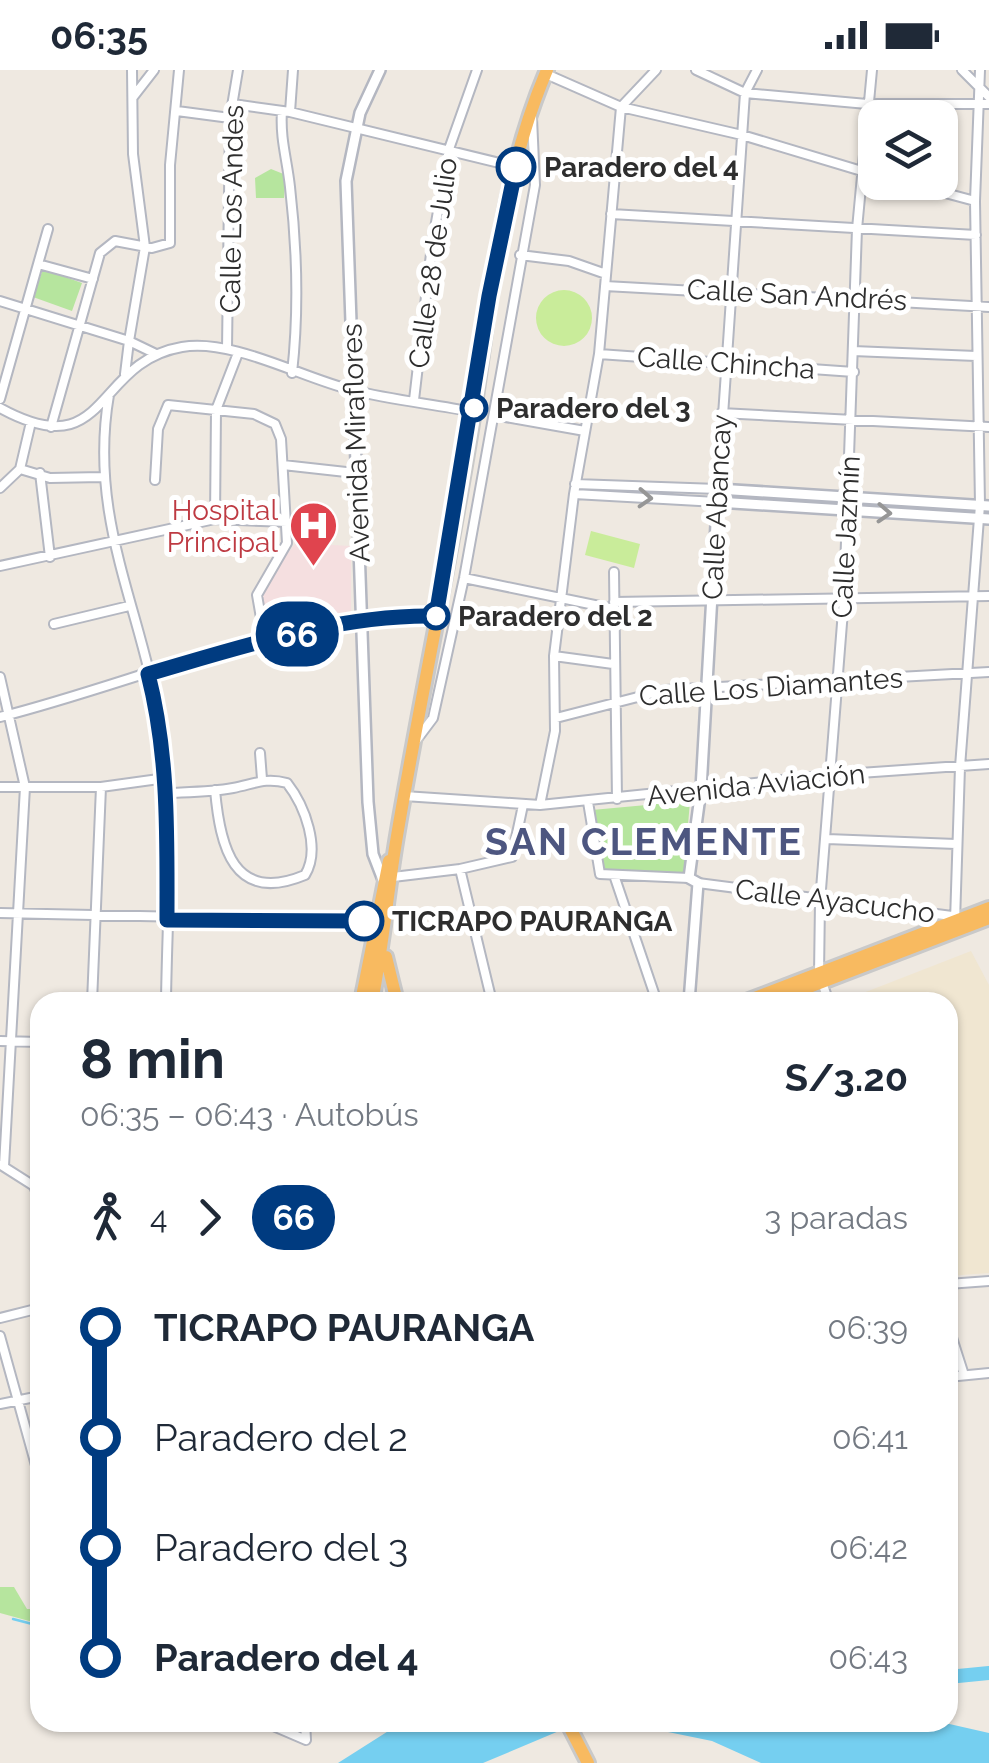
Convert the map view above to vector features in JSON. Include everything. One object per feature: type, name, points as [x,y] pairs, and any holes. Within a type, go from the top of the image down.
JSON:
[{"type":"highway","points":[[363,992],[414,744],[474,412],[489,296],[516,167],[546,72]]},
{"type":"highway","points":[[374,992],[384,940],[388,879]]},
{"type":"highway","points":[[791,992],[989,908]]},
{"type":"highway","points":[[955,922],[989,918]]},
{"type":"highway","points":[[384,940],[394,992]]},
{"type":"highway","points":[[776,992],[820,978]]},
{"type":"highway","points":[[572,1732],[588,1763]]},
{"type":"street","points":[[125,374],[145,247],[133,154],[132,70]]},
{"type":"street","points":[[133,97],[154,70]]},
{"type":"street","points":[[51,427],[100,254],[115,241],[145,247],[170,244],[170,164],[179,70]]},
{"type":"street","name":"Calle Los Andes","points":[[228,348],[230,118],[238,70]]},
{"type":"street","points":[[292,373],[297,270],[290,186],[280,146],[293,70]]},
{"type":"street","name":"Avenida Miraflores","points":[[380,70],[356,128],[346,182],[369,816],[377,871],[388,879]]},
{"type":"street","name":"Calle 28 de Julio","points":[[414,400],[432,245],[449,149],[477,70]]},
{"type":"street","points":[[540,805],[556,718],[554,656],[575,489],[598,354],[621,107],[656,70]]},
{"type":"street","points":[[696,70],[745,92],[858,103]]},
{"type":"street","points":[[745,92],[757,70]]},
{"type":"street","name":"Calle Jazmín","points":[[868,100],[872,70]]},
{"type":"street","points":[[955,922],[960,767],[972,596],[985,506],[978,426],[976,201],[986,102],[962,70]]},
{"type":"street","points":[[977,85],[980,70]]},
{"type":"street","points":[[546,72],[621,107],[742,136],[858,171]]},
{"type":"street","name":"Calle Abancay","points":[[689,992],[724,363],[745,92]]},
{"type":"street","points":[[958,102],[986,102]]},
{"type":"street","points":[[234,104],[286,111],[516,167]]},
{"type":"street","points":[[176,111],[230,118]]},
{"type":"street","points":[[414,744],[433,718],[464,578],[534,185],[530,114]]},
{"type":"street","points":[[958,196],[976,201]]},
{"type":"street","name":"Calle Jazmín","points":[[825,992],[820,978],[820,902],[828,839],[850,498],[860,200]]},
{"type":"street","points":[[612,214],[858,229],[976,230],[989,226]]},
{"type":"street","points":[[0,399],[29,309],[48,229]]},
{"type":"street","points":[[520,255],[570,261],[606,274]]},
{"type":"street","points":[[38,264],[93,279]]},
{"type":"street","name":"Calle San Andrés","points":[[605,286],[989,307]]},
{"type":"street","points":[[0,301],[82,325],[156,354]]},
{"type":"street","points":[[0,408],[51,427],[76,425],[109,395],[125,374],[156,354],[199,345],[228,348],[292,373],[356,391],[474,412]]},
{"type":"street","points":[[854,351],[976,356]]},
{"type":"street","points":[[215,519],[216,410],[238,353]]},
{"type":"street","name":"Calle Chincha","points":[[598,354],[854,372]]},
{"type":"street","points":[[109,395],[102,477],[112,543],[160,721],[168,794],[166,992]]},
{"type":"street","points":[[155,480],[158,429],[168,405],[254,414],[275,424],[287,522],[284,553],[257,596],[265,641]]},
{"type":"street","points":[[721,414],[989,426]]},
{"type":"street","points":[[494,415],[585,431]]},
{"type":"street","points":[[0,488],[20,469],[31,422]]},
{"type":"street","points":[[283,465],[355,473]]},
{"type":"street","points":[[20,469],[64,480],[102,477]]},
{"type":"street","points":[[40,474],[50,557]]},
{"type":"street","points":[[575,489],[718,489],[985,506]]},
{"type":"street","points":[[575,489],[984,518]]},
{"type":"street","points":[[0,566],[215,519],[287,522]]},
{"type":"street","points":[[614,572],[612,664],[617,799]]},
{"type":"street","points":[[464,578],[614,606],[712,599],[989,596]]},
{"type":"street","points":[[54,624],[129,606]]},
{"type":"street","points":[[0,717],[265,641],[362,621],[436,616]]},
{"type":"street","points":[[554,656],[612,664]]},
{"type":"street","name":"Calle Los Diamantes","points":[[556,718],[665,690],[989,672]]},
{"type":"street","points":[[0,678],[26,788],[2,1165],[30,1182]]},
{"type":"street","points":[[260,754],[262,779]]},
{"type":"street","name":"Avenida Aviación","points":[[404,796],[540,805],[832,775],[989,764]]},
{"type":"street","points":[[0,787],[101,787],[166,778]]},
{"type":"street","points":[[168,794],[215,790],[262,779],[287,783],[295,794],[312,846],[313,859],[305,876],[287,883],[263,884],[238,870],[222,846],[215,790]]},
{"type":"street","points":[[93,992],[101,787]]},
{"type":"street","name":"Calle Ayacucho","points":[[588,802],[600,874],[693,880],[955,922]]},
{"type":"street","points":[[388,879],[460,870],[512,856],[523,805]]},
{"type":"street","points":[[828,839],[956,844]]},
{"type":"street","points":[[460,870],[490,992]]},
{"type":"street","points":[[614,875],[653,992]]},
{"type":"street","points":[[0,913],[167,920],[376,921]]},
{"type":"street","points":[[0,1041],[30,1042]]},
{"type":"street","points":[[958,1283],[989,1280]]},
{"type":"street","points":[[0,1318],[30,1310]]},
{"type":"street","points":[[0,1336],[30,1440]]},
{"type":"street","points":[[958,1357],[964,1375]]},
{"type":"street","points":[[958,1376],[989,1373]]},
{"type":"street","points":[[0,1404],[30,1398]]},
{"type":"street","points":[[288,1732],[306,1740],[306,1732]]},
{"type":"shaded area","name":"Hospital Principal","points":[[296,543],[351,546],[351,616],[266,635],[257,591]]},
{"type":"shaded area","points":[[971,951],[989,985],[989,1273],[958,1275],[958,992],[866,992]]},
{"type":"green space","points":[[271,169],[286,175],[284,198],[256,198],[255,178]]},
{"type":"green space","points":[[43,269],[82,283],[72,311],[33,297]]},
{"type":"green space","points":[[564,290],[584,298],[592,318],[584,338],[564,346],[544,338],[536,318],[544,298]]},
{"type":"green space","points":[[591,531],[640,544],[634,568],[585,555]]},
{"type":"green space","points":[[690,801],[684,873],[603,871],[592,810]]},
{"type":"green space","points":[[0,1587],[14,1587],[30,1609],[30,1621],[0,1613]]},
{"type":"water","points":[[958,1726],[989,1733],[989,1763],[761,1763],[712,1741],[668,1732],[958,1732]]},
{"type":"water","points":[[387,1732],[557,1732],[483,1763],[338,1763]]},
{"type":"waterway","points":[[13,1619],[30,1623]]},
{"type":"waterway","points":[[958,1676],[989,1673]]},
{"type":"bus line","name":"66","points":[[364,921],[167,920],[168,794],[160,721],[148,674],[265,641],[362,621],[436,616],[474,412],[489,296],[516,167]]},
{"type":"place","name":"Paradero del 4","points":[[516,167]]},
{"type":"place","name":"Paradero del 3","points":[[474,408]]},
{"type":"place","name":"Hospital Principal","points":[[313,568]]},
{"type":"place","name":"Paradero del 2","points":[[436,616]]},
{"type":"place","name":"TICRAPO PAURANGA","points":[[364,921]]},
{"type":"district","name":"SAN CLEMENTE","points":[[644,841]]}]
